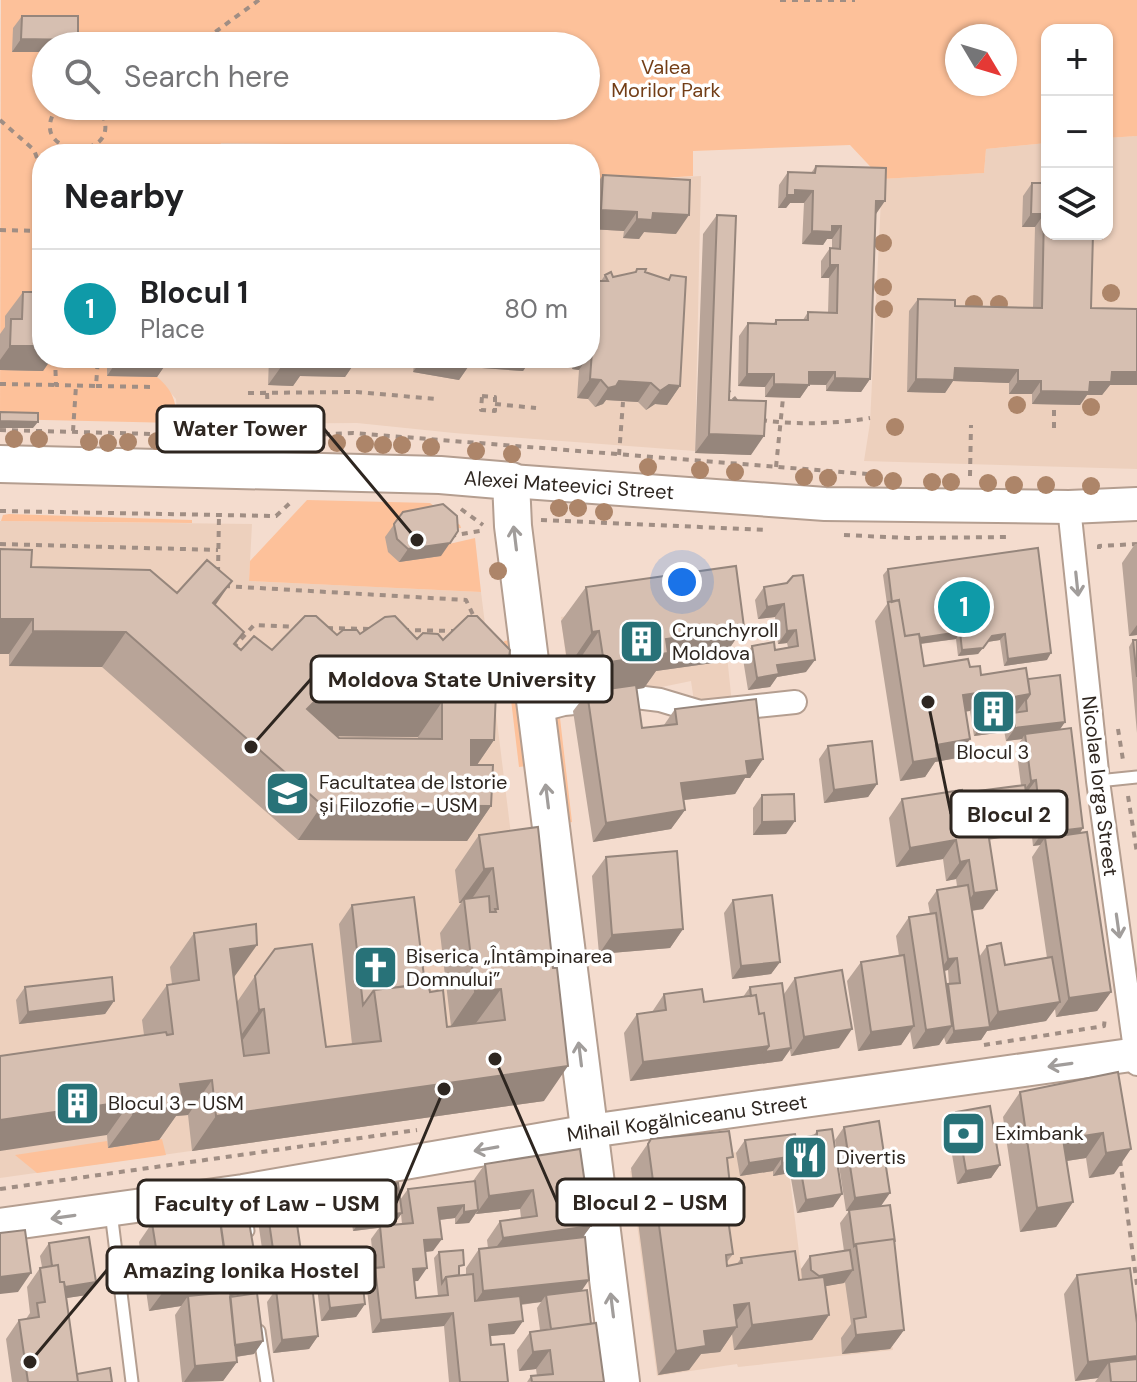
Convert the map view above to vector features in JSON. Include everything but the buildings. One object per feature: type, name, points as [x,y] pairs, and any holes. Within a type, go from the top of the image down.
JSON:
[{"type":"main road","name":"Alexei Mateevici Street","points":[[0,464],[440,475],[825,504],[1069,507],[1137,504]]},
{"type":"main road","points":[[511,481],[513,526],[621,1382]]},
{"type":"main road","name":"Mihail Kogălniceanu Street","points":[[0,1225],[243,1191],[590,1131],[1136,1054]]},
{"type":"street","name":"Nicolae Iorga Street","points":[[1069,507],[1098,781],[1137,1064]]},
{"type":"street","points":[[537,711],[564,704],[636,697],[660,700],[700,712],[795,702]]},
{"type":"lane","points":[[1098,781],[1137,777]]},
{"type":"lane","points":[[243,1191],[248,1237]]},
{"type":"lane","points":[[111,1210],[132,1382]]},
{"type":"lane","points":[[258,1325],[267,1382]]},
{"type":"path","points":[[215,32],[259,0]]},
{"type":"path","points":[[780,0],[855,0]]},
{"type":"path","points":[[0,120],[32,148]]},
{"type":"path","points":[[51,120],[51,130],[60,144]]},
{"type":"path","points":[[93,144],[100,139],[104,120]]},
{"type":"path","points":[[0,230],[32,231]]},
{"type":"path","points":[[55,368],[56,385]]},
{"type":"path","points":[[96,386],[97,368]]},
{"type":"path","points":[[725,376],[726,387],[746,409]]},
{"type":"path","points":[[0,384],[153,387]]},
{"type":"path","points":[[73,431],[76,386]]},
{"type":"path","points":[[248,393],[356,392],[437,399]]},
{"type":"path","points":[[267,393],[269,437]]},
{"type":"path","points":[[482,396],[495,397],[495,404],[495,411],[481,410],[482,396]]},
{"type":"path","points":[[776,467],[783,398]]},
{"type":"path","points":[[619,455],[623,402]]},
{"type":"path","points":[[495,404],[536,408]]},
{"type":"path","points":[[1054,404],[1054,428]]},
{"type":"path","points":[[754,415],[759,419],[781,423],[824,423],[870,418]]},
{"type":"path","points":[[971,425],[970,476],[983,477]]},
{"type":"path","points":[[0,430],[269,437],[353,433],[874,474]]},
{"type":"path","points":[[0,511],[276,516],[297,495]]},
{"type":"path","points":[[457,506],[476,517],[487,529],[488,544]]},
{"type":"path","points":[[219,515],[217,586],[466,600],[476,621]]},
{"type":"path","points":[[544,527],[546,518]]},
{"type":"path","points":[[532,523],[546,518],[707,527]]},
{"type":"path","points":[[449,536],[476,532]]},
{"type":"path","points":[[839,534],[908,538],[1019,537]]},
{"type":"path","points":[[0,544],[219,550]]},
{"type":"path","points":[[1100,561],[1099,546],[1137,544]]},
{"type":"path","points":[[230,652],[254,625],[299,627]]},
{"type":"path","points":[[314,627],[375,629]]},
{"type":"path","points":[[390,629],[465,632]]},
{"type":"path","points":[[979,1045],[1104,1026]]},
{"type":"path","points":[[0,1189],[422,1129]]},
{"type":"path","points":[[1119,1152],[1137,1285]]},
{"type":"shaded area","points":[[1137,136],[1137,469],[864,461],[870,423],[882,179],[984,173],[986,149],[1041,144],[1041,240],[1113,240],[1113,138]]},
{"type":"shaded area","points":[[701,176],[695,451],[357,423],[221,424],[220,413],[177,412],[176,399],[157,377],[157,368],[600,368],[600,182]]},
{"type":"shaded area","points":[[0,521],[252,524],[249,581],[481,592],[544,1101],[0,1178]]},
{"type":"shaded area","name":"Crunchyroll Moldova","points":[[717,594],[732,704],[695,708],[691,681],[618,696],[571,701],[561,617]]},
{"type":"shaded area","points":[[786,1146],[801,1269],[881,1258],[893,1350],[738,1367],[737,1364],[657,1376],[630,1171],[692,1158]]},
{"type":"green space","name":"Valea Morilor Park","points":[[1,0],[1137,0],[1137,136],[1113,138],[1113,24],[1041,24],[1041,144],[986,149],[984,173],[882,179],[850,145],[693,151],[693,176],[600,182],[600,144],[32,144],[32,368],[157,368],[157,377],[173,397],[177,423],[0,419]]},
{"type":"green space","points":[[307,500],[430,503],[460,525],[461,528],[448,529],[449,544],[475,538],[481,592],[249,581],[250,561]]},
{"type":"green space","points":[[3,515],[192,520],[192,523],[1,521]]},
{"type":"green space","points":[[511,640],[527,766],[519,767],[504,641]]},
{"type":"green space","points":[[560,718],[572,822],[567,823],[569,818],[566,818],[554,719]]},
{"type":"green space","points":[[162,1139],[166,1155],[37,1173],[15,1155],[107,1141],[109,1148]]},
{"type":"place","name":"Water Tower","points":[[417,540]]},
{"type":"place","name":"Blocul 1","points":[[964,607]]},
{"type":"place","name":"Crunchyroll Moldova","points":[[641,642]]},
{"type":"place","name":"Blocul 2","points":[[928,702]]},
{"type":"place","name":"Blocul 3","points":[[993,712]]},
{"type":"place","name":"Moldova State University","points":[[251,747]]},
{"type":"place","name":"Facultatea de Istorie și Filozofie - USM","points":[[288,794]]},
{"type":"place","name":"Biserica „Întâmpinarea Domnului”","points":[[375,967]]},
{"type":"place","name":"Blocul 2 - USM","points":[[495,1059]]},
{"type":"place","name":"Faculty of Law - USM","points":[[444,1089]]},
{"type":"place","name":"Blocul 3 - USM","points":[[77,1103]]},
{"type":"place","name":"Eximbank","points":[[964,1133]]},
{"type":"place","name":"Divertis","points":[[805,1157]]},
{"type":"place","name":"Amazing Ionika Hostel","points":[[30,1362]]}]
